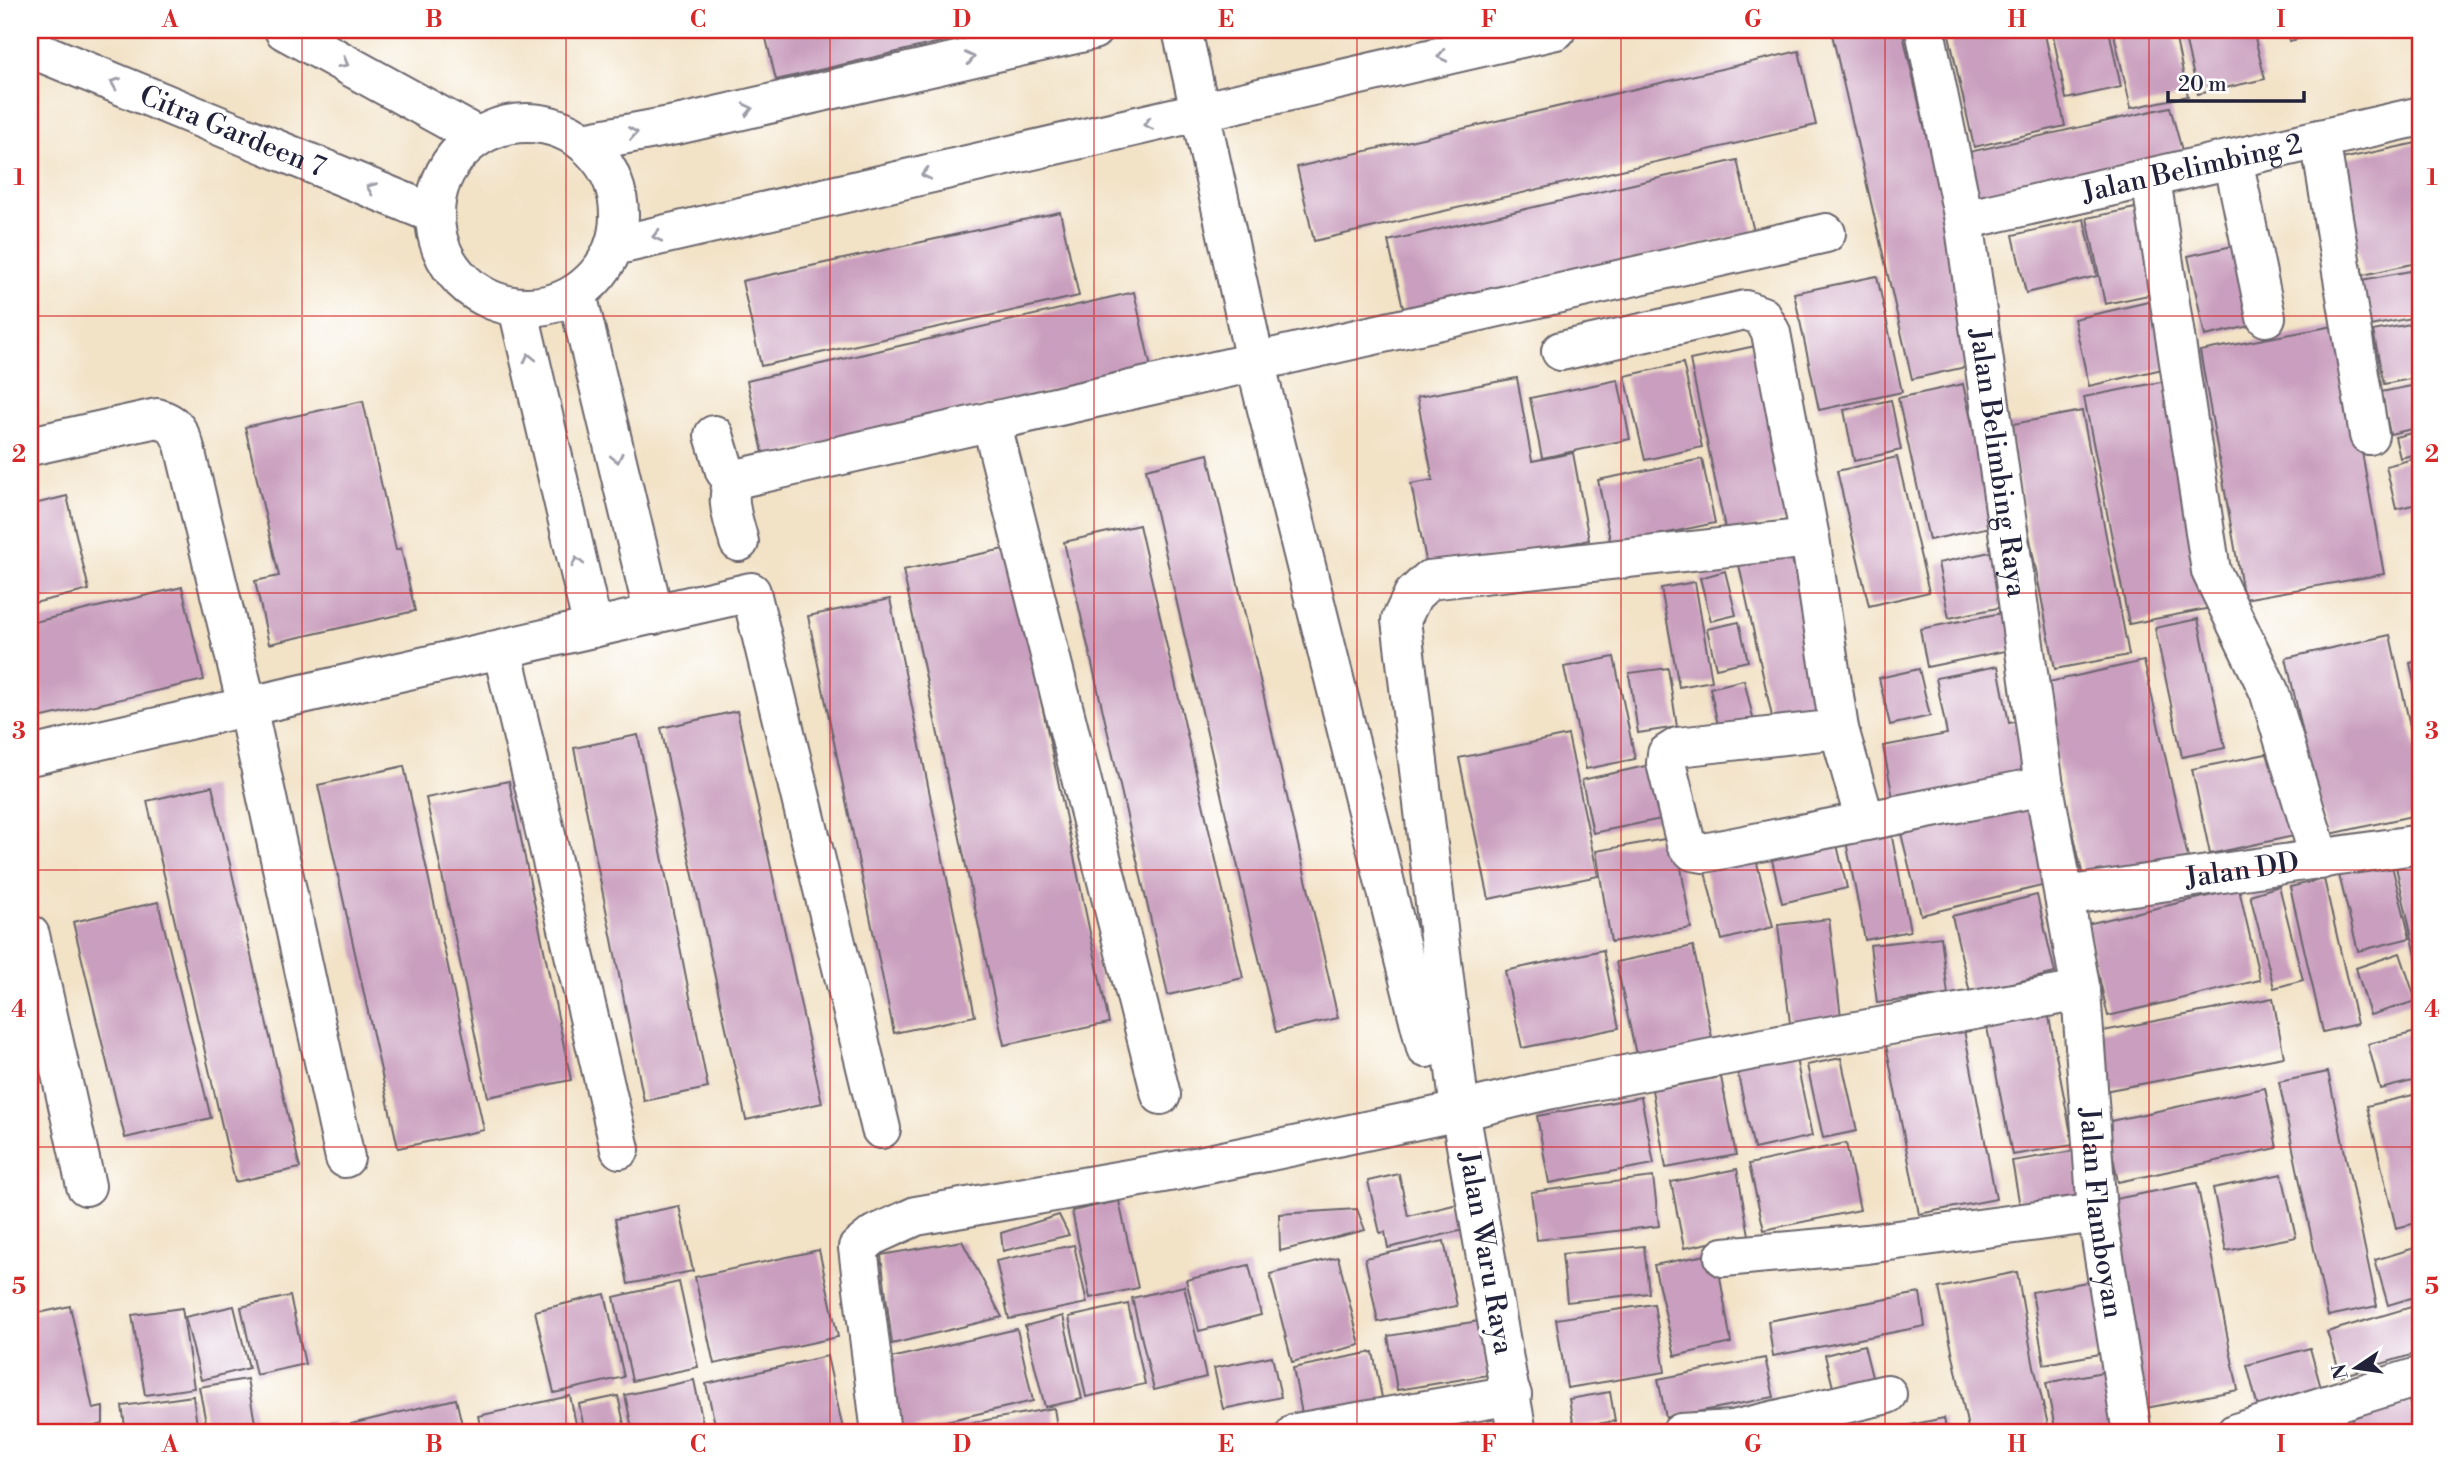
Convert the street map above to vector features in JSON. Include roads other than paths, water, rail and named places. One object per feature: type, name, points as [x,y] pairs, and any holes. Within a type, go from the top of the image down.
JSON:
[{"type":"street","points":[[284,30],[477,136]]},
{"type":"street","points":[[584,142],[681,124],[1093,30]]},
{"type":"street","points":[[1182,30],[1255,362],[1426,1048]]},
{"type":"street","points":[[614,246],[1556,30]]},
{"type":"street","name":"Jalan Belimbing Raya","points":[[1925,30],[1964,220],[2044,786],[2064,897]]},
{"type":"street","name":"Citra Gardeen 7","points":[[30,48],[434,214]]},
{"type":"street","name":"Jalan Belimbing 2","points":[[1964,220],[2421,116]]},
{"type":"street","points":[[513,123],[550,125],[584,142],[609,171],[620,208],[614,246],[600,273],[577,294],[549,306],[517,308],[475,292],[445,258],[434,214],[445,170],[477,136],[513,123]]},
{"type":"street","points":[[2320,139],[2369,435]]},
{"type":"street","points":[[2233,159],[2266,317]]},
{"type":"street","points":[[2151,178],[2211,571],[2269,691],[2320,860]]},
{"type":"street","points":[[714,435],[725,471],[736,479],[1826,233]]},
{"type":"street","points":[[577,294],[654,615]]},
{"type":"street","points":[[517,308],[593,628]]},
{"type":"street","points":[[1561,351],[1745,310],[1762,316],[1771,333],[1810,538],[1839,729],[1865,821]]},
{"type":"street","points":[[30,446],[157,418],[171,422],[179,431],[247,706],[345,1158]]},
{"type":"street","points":[[991,421],[1161,1095]]},
{"type":"street","points":[[736,479],[730,487],[729,496],[739,542]]},
{"type":"street","name":"Jalan Waru Raya","points":[[1517,1433],[1460,1111],[1401,620],[1413,595],[1429,580],[1810,538]]},
{"type":"street","points":[[30,756],[751,592],[881,1129]]},
{"type":"street","points":[[502,649],[620,1149]]},
{"type":"street","points":[[1839,729],[1678,747],[1667,754],[1666,763],[1686,844],[1693,851],[1704,853],[2044,786]]},
{"type":"street","name":"Jalan DD","points":[[2064,897],[2421,844]]},
{"type":"street","name":"Jalan Flamboyan","points":[[2064,897],[2081,992],[2097,1213],[2132,1433]]},
{"type":"street","points":[[30,935],[86,1186]]},
{"type":"street","points":[[881,1433],[858,1248],[874,1236],[916,1216],[1180,1170],[1547,1090],[1806,1040],[2081,992]]},
{"type":"street","points":[[1724,1257],[1867,1244],[2097,1213]]},
{"type":"street","points":[[2236,1433],[2421,1376]]},
{"type":"street","points":[[1681,1433],[1733,1430],[1887,1394]]},
{"type":"street","points":[[1296,1433],[1512,1395]]}]
